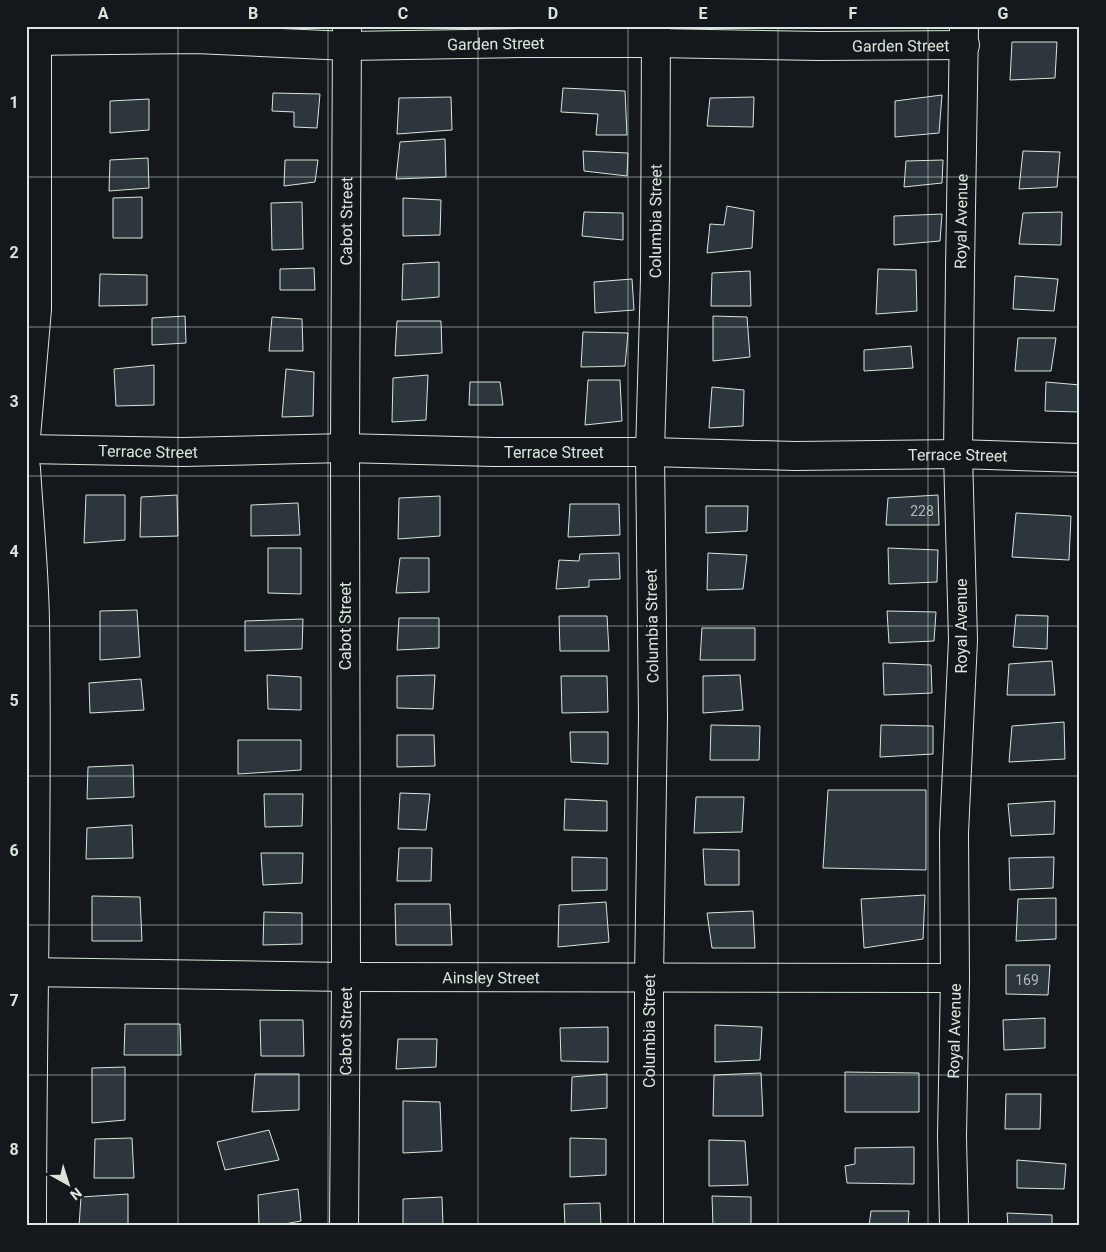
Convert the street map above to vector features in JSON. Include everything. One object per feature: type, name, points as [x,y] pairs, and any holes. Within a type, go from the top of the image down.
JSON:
[{"type":"street","name":"Garden Street","points":[[34,36],[196,39],[348,36],[520,43],[656,35],[820,46],[965,36]]},
{"type":"street","name":"Columbia Street","points":[[649,1226],[649,979],[653,718],[650,452],[655,278],[656,35]]},
{"type":"street","points":[[26,437],[37,309],[34,36]]},
{"type":"street","name":"Cabot Street","points":[[344,1226],[346,978],[345,448],[348,36]]},
{"type":"street","name":"Royal Avenue","points":[[954,1226],[952,1136],[955,978],[954,833],[963,640],[958,454],[965,36]]},
{"type":"street","name":"Terrace Street","points":[[26,449],[184,452],[345,448],[795,456],[958,454],[1080,458]]},
{"type":"street","points":[[26,468],[35,617],[36,806],[31,972],[32,1226]]},
{"type":"street","name":"Ainsley Street","points":[[31,972],[346,978],[955,978]]},
{"type":"building","points":[[1012,42],[1057,42],[1055,78],[1010,80]]},
{"type":"building","points":[[563,88],[625,91],[627,135],[596,135],[598,114],[561,112]]},
{"type":"building","points":[[273,93],[320,94],[317,128],[294,127],[294,112],[272,111]]},
{"type":"building","points":[[942,95],[939,133],[895,137],[895,101]]},
{"type":"building","points":[[451,97],[452,130],[397,134],[399,98]]},
{"type":"building","points":[[754,97],[753,127],[707,126],[710,98]]},
{"type":"building","points":[[149,99],[149,130],[110,133],[110,101]]},
{"type":"building","points":[[445,139],[446,177],[396,179],[400,142]]},
{"type":"building","points":[[583,151],[628,153],[627,176],[584,171]]},
{"type":"building","points":[[1023,151],[1060,152],[1057,187],[1019,189]]},
{"type":"building","points":[[148,158],[149,188],[109,191],[110,160]]},
{"type":"building","points":[[285,160],[318,160],[315,182],[284,186]]},
{"type":"building","points":[[943,160],[942,183],[904,187],[906,161]]},
{"type":"building","points":[[142,197],[142,238],[113,238],[113,198]]},
{"type":"building","points":[[403,198],[441,200],[440,235],[403,236]]},
{"type":"building","points":[[302,202],[303,249],[272,250],[271,203]]},
{"type":"building","points":[[727,206],[754,211],[752,248],[707,253],[710,224],[724,225]]},
{"type":"building","points":[[584,212],[623,213],[623,240],[582,236]]},
{"type":"building","points":[[1062,212],[1061,245],[1019,244],[1023,213]]},
{"type":"building","points":[[942,214],[940,241],[894,245],[894,216]]},
{"type":"building","points":[[439,262],[439,297],[402,300],[403,264]]},
{"type":"building","points":[[314,268],[315,290],[280,290],[280,269]]},
{"type":"building","points":[[878,269],[916,270],[917,311],[876,314]]},
{"type":"building","points":[[750,271],[751,306],[711,306],[712,273]]},
{"type":"building","points":[[100,274],[147,275],[147,305],[99,306]]},
{"type":"building","points":[[1015,276],[1058,279],[1054,311],[1013,309]]},
{"type":"building","points":[[632,279],[634,310],[595,313],[594,282]]},
{"type":"building","points":[[185,316],[186,343],[152,345],[152,318]]},
{"type":"building","points":[[713,316],[747,317],[750,357],[713,361]]},
{"type":"building","points":[[272,317],[302,319],[303,351],[269,351]]},
{"type":"building","points":[[397,321],[441,321],[442,353],[395,356]]},
{"type":"building","points":[[583,332],[628,333],[625,366],[581,367]]},
{"type":"building","points":[[1018,338],[1056,338],[1051,371],[1015,371]]},
{"type":"building","points":[[911,346],[913,368],[864,371],[864,350]]},
{"type":"building","points":[[154,365],[154,405],[116,406],[114,369]]},
{"type":"building","points":[[286,369],[314,372],[313,416],[282,417]]},
{"type":"building","points":[[428,375],[426,420],[392,422],[393,378]]},
{"type":"building","points":[[588,380],[620,380],[622,421],[585,425]]},
{"type":"building","points":[[470,382],[500,382],[503,405],[469,405]]},
{"type":"building","points":[[1046,382],[1080,385],[1080,412],[1045,411]]},
{"type":"building","points":[[712,387],[744,390],[743,426],[709,428]]},
{"type":"building","points":[[86,495],[125,495],[125,540],[84,543]]},
{"type":"building","points":[[177,495],[178,536],[140,537],[141,497]]},
{"type":"building","points":[[938,495],[939,525],[886,525],[888,498]]},
{"type":"building","points":[[440,496],[440,536],[398,539],[399,498]]},
{"type":"building","points":[[298,503],[300,535],[251,536],[251,505]]},
{"type":"building","points":[[570,504],[619,504],[620,535],[568,537]]},
{"type":"building","points":[[706,506],[748,506],[747,531],[706,533]]},
{"type":"building","points":[[1016,513],[1071,516],[1069,560],[1012,557]]},
{"type":"building","points":[[268,548],[301,548],[301,594],[268,593]]},
{"type":"building","points":[[888,548],[938,550],[937,582],[889,584]]},
{"type":"building","points":[[619,553],[620,579],[589,580],[589,587],[556,589],[559,560],[579,561],[580,554]]},
{"type":"building","points":[[708,553],[747,555],[743,589],[707,590]]},
{"type":"building","points":[[400,558],[429,558],[429,592],[396,593]]},
{"type":"building","points":[[137,610],[140,657],[100,660],[100,611]]},
{"type":"building","points":[[887,611],[936,612],[934,641],[889,643]]},
{"type":"building","points":[[1016,615],[1048,616],[1047,649],[1013,647]]},
{"type":"building","points":[[559,616],[607,616],[609,651],[560,651]]},
{"type":"building","points":[[399,618],[439,618],[439,648],[397,650]]},
{"type":"building","points":[[303,619],[302,649],[245,651],[245,621]]},
{"type":"building","points":[[702,628],[755,628],[755,660],[700,660]]},
{"type":"building","points":[[1052,661],[1055,695],[1007,695],[1009,664]]},
{"type":"building","points":[[883,663],[931,665],[932,693],[884,695]]},
{"type":"building","points":[[267,675],[301,677],[301,710],[268,709]]},
{"type":"building","points":[[435,675],[433,709],[397,708],[397,676]]},
{"type":"building","points":[[740,675],[743,710],[703,713],[703,676]]},
{"type":"building","points":[[561,676],[607,676],[608,712],[562,713]]},
{"type":"building","points":[[141,679],[144,710],[90,713],[89,683]]},
{"type":"building","points":[[1064,722],[1065,759],[1009,762],[1012,726]]},
{"type":"building","points":[[711,725],[760,726],[759,760],[710,760]]},
{"type":"building","points":[[881,725],[933,726],[933,754],[880,757]]},
{"type":"building","points":[[570,732],[608,732],[608,764],[571,762]]},
{"type":"building","points":[[397,735],[434,735],[435,766],[397,767]]},
{"type":"building","points":[[238,740],[301,740],[301,770],[238,774]]},
{"type":"building","points":[[133,765],[134,797],[87,799],[88,767]]},
{"type":"building","points":[[828,790],[926,790],[926,870],[823,868]]},
{"type":"building","points":[[400,793],[430,794],[426,830],[398,829]]},
{"type":"building","points":[[264,794],[303,794],[302,826],[265,827]]},
{"type":"building","points":[[696,797],[744,797],[742,832],[694,833]]},
{"type":"building","points":[[565,799],[607,801],[607,831],[564,830]]},
{"type":"building","points":[[1055,801],[1054,834],[1011,836],[1008,804]]},
{"type":"building","points":[[132,825],[133,858],[86,859],[87,828]]},
{"type":"building","points":[[399,848],[432,848],[431,881],[397,881]]},
{"type":"building","points":[[703,849],[739,850],[739,885],[705,885]]},
{"type":"building","points":[[261,853],[303,853],[302,883],[263,885]]},
{"type":"building","points":[[572,857],[607,858],[607,890],[572,891]]},
{"type":"building","points":[[1054,857],[1053,888],[1010,890],[1009,858]]},
{"type":"building","points":[[925,895],[923,939],[864,948],[861,899]]},
{"type":"building","points":[[92,896],[140,897],[142,941],[92,941]]},
{"type":"building","points":[[1056,898],[1056,939],[1016,941],[1018,899]]},
{"type":"building","points":[[606,902],[609,942],[558,947],[559,905]]},
{"type":"building","points":[[395,904],[450,904],[452,945],[396,945]]},
{"type":"building","points":[[753,911],[755,948],[712,948],[707,913]]},
{"type":"building","points":[[264,912],[302,913],[302,944],[263,945]]},
{"type":"building","points":[[1006,965],[1050,965],[1048,995],[1006,994]]},
{"type":"building","points":[[1045,1018],[1045,1048],[1004,1050],[1003,1020]]},
{"type":"building","points":[[260,1020],[303,1020],[304,1056],[261,1056]]},
{"type":"building","points":[[125,1024],[180,1024],[181,1055],[124,1055]]},
{"type":"building","points":[[715,1025],[762,1027],[760,1060],[715,1062]]},
{"type":"building","points":[[608,1027],[608,1062],[561,1061],[560,1028]]},
{"type":"building","points":[[398,1039],[437,1039],[436,1067],[396,1069]]},
{"type":"building","points":[[125,1067],[125,1120],[92,1123],[92,1068]]},
{"type":"building","points":[[845,1072],[919,1073],[919,1112],[845,1112]]},
{"type":"building","points":[[761,1073],[763,1116],[713,1116],[714,1075]]},
{"type":"building","points":[[255,1074],[299,1074],[299,1110],[252,1112]]},
{"type":"building","points":[[607,1074],[607,1108],[571,1111],[572,1077]]},
{"type":"building","points":[[1006,1094],[1041,1094],[1040,1129],[1005,1129]]},
{"type":"building","points":[[403,1101],[440,1102],[442,1151],[403,1153]]},
{"type":"building","points":[[269,1130],[279,1160],[225,1170],[217,1142]]},
{"type":"building","points":[[132,1138],[134,1178],[94,1178],[95,1139]]},
{"type":"building","points":[[570,1138],[606,1139],[606,1175],[570,1177]]},
{"type":"building","points":[[709,1140],[745,1141],[748,1185],[709,1186]]},
{"type":"building","points":[[914,1147],[914,1184],[847,1183],[845,1166],[855,1164],[855,1148]]},
{"type":"building","points":[[1017,1160],[1066,1164],[1064,1189],[1017,1188]]},
{"type":"building","points":[[298,1189],[301,1221],[273,1226],[259,1226],[258,1195]]},
{"type":"building","points":[[128,1194],[128,1225],[79,1226],[81,1197]]},
{"type":"building","points":[[712,1196],[751,1197],[751,1226],[713,1226]]},
{"type":"building","points":[[442,1197],[443,1226],[403,1226],[403,1199]]},
{"type":"building","points":[[600,1203],[601,1226],[565,1226],[564,1204]]},
{"type":"building","points":[[871,1211],[909,1211],[908,1226],[869,1226]]},
{"type":"building","points":[[1007,1213],[1052,1215],[1052,1226],[1008,1226]]}]
